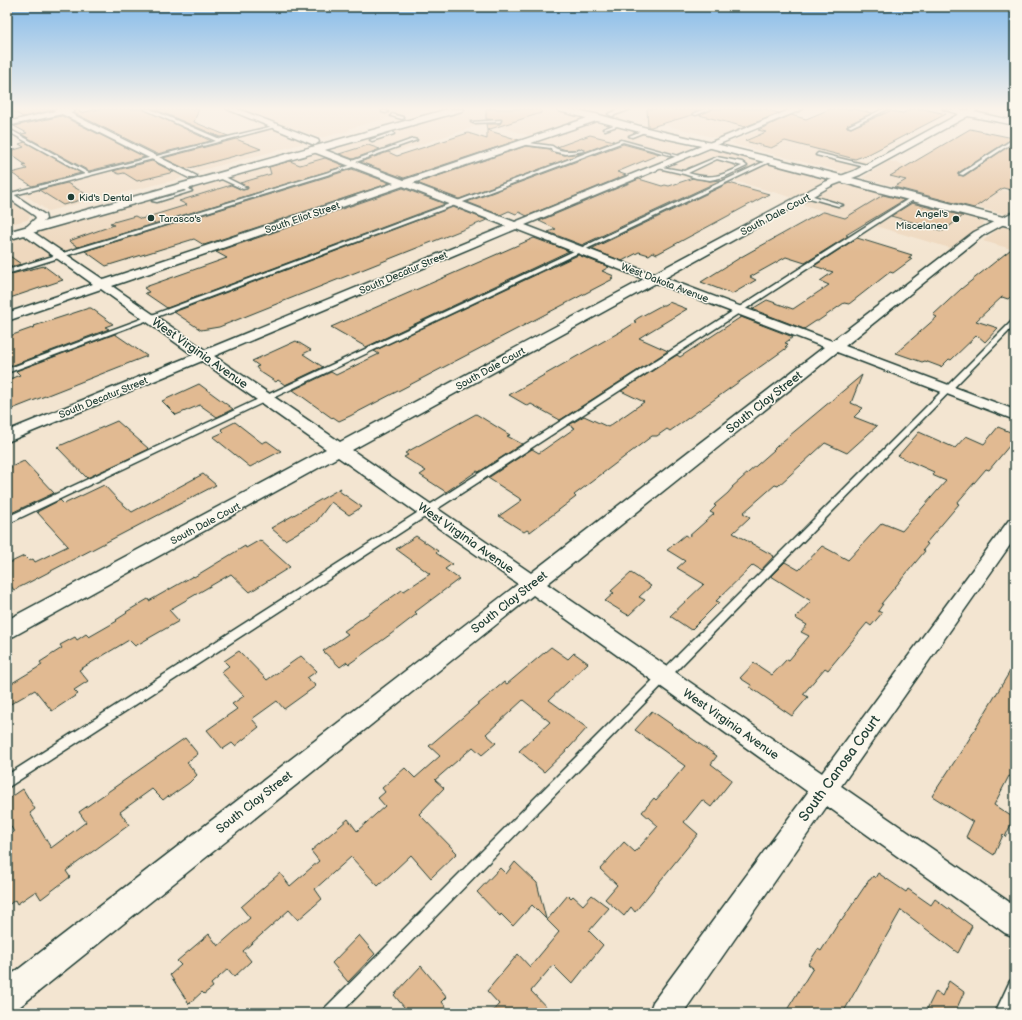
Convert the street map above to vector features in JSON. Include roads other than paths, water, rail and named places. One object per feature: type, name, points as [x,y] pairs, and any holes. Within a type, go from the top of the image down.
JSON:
[{"type":"main road","points":[[7,236],[35,224],[192,176],[269,157]]},
{"type":"main road","points":[[7,228],[35,224],[182,186],[279,157]]},
{"type":"main road","points":[[758,157],[1015,224]]},
{"type":"street","points":[[156,157],[192,176]]},
{"type":"street","name":"West Dakota Avenue","points":[[340,157],[404,183],[1015,415]]},
{"type":"street","name":"South Eliot Street","points":[[7,317],[482,157]]},
{"type":"street","name":"South Decatur Street","points":[[7,437],[680,157]]},
{"type":"street","name":"South Dale Court","points":[[7,630],[828,184],[844,179],[886,157]]},
{"type":"street","name":"West Virginia Avenue","points":[[8,195],[40,215],[28,233],[1015,923]]},
{"type":"street","name":"South Clay Street","points":[[7,997],[978,234],[1015,214]]},
{"type":"street","name":"South Canosa Court","points":[[664,1013],[823,789],[1015,524]]},
{"type":"lane","points":[[56,157],[89,175]]},
{"type":"lane","points":[[8,195],[156,157]]},
{"type":"lane","points":[[7,272],[371,157]]},
{"type":"lane","points":[[7,370],[581,157]]},
{"type":"lane","points":[[740,163],[754,157]]},
{"type":"lane","points":[[829,157],[869,166]]},
{"type":"lane","points":[[961,174],[988,157]]},
{"type":"lane","points":[[656,167],[686,173],[696,178],[717,179],[745,166],[740,163],[717,158],[686,173]]},
{"type":"lane","points":[[7,521],[772,160]]},
{"type":"lane","points":[[219,176],[245,188]]},
{"type":"lane","points":[[155,201],[190,191],[182,186]]},
{"type":"lane","points":[[808,196],[840,205]]},
{"type":"lane","points":[[7,782],[915,197]]},
{"type":"lane","points":[[330,1013],[1015,321]]},
{"type":"lane","points":[[1003,1013],[1015,986]]},
{"type":"place","name":"Kid's Dental","points":[[71,197]]},
{"type":"place","name":"Tarasco's","points":[[151,218]]},
{"type":"place","name":"Angel's Miscelanea","points":[[956,219]]}]
